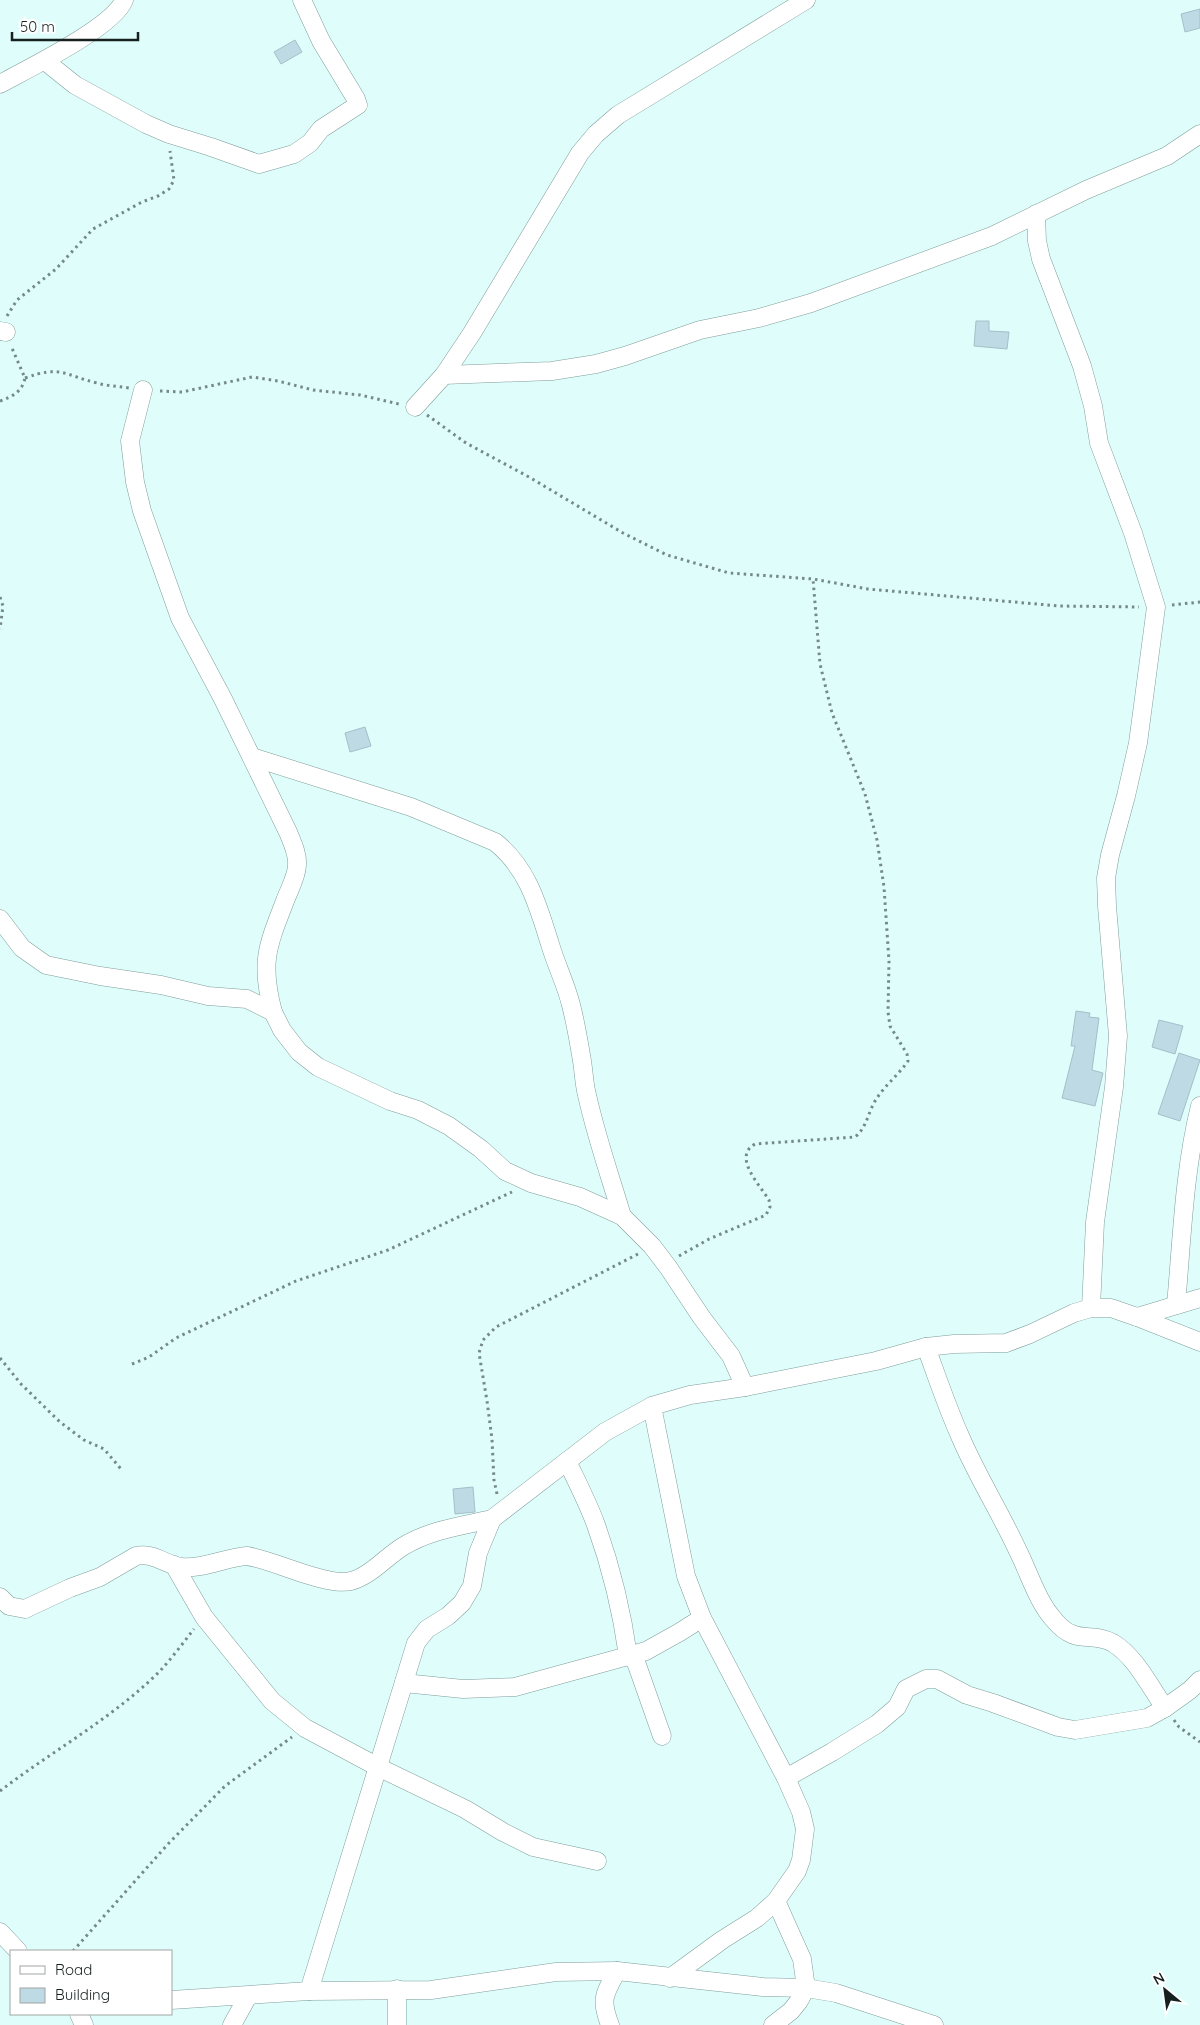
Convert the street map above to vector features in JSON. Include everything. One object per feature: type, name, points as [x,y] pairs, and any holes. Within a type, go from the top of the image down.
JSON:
[{"type":"street","points":[[0,84],[44,61],[106,22],[117,12],[124,0]]},
{"type":"street","points":[[44,61],[75,85],[169,134],[211,147],[252,163],[267,164],[294,154],[310,143],[321,130],[358,105],[321,41],[302,0]]},
{"type":"street","points":[[415,407],[444,375],[533,233],[563,180],[596,134],[618,115],[806,0]]},
{"type":"street","points":[[444,375],[552,371],[625,356],[700,330],[759,318],[811,303],[992,236],[1086,190],[1167,156],[1200,134]]},
{"type":"street","points":[[1036,214],[1037,241],[1041,259],[1082,366],[1093,406],[1099,443],[1133,533],[1156,607],[1135,759],[1110,855],[1106,878],[1118,1036],[1114,1087],[1095,1222],[1091,1308]]},
{"type":"street","points":[[143,390],[130,441],[134,482],[142,511],[180,618],[224,699],[288,832],[298,866],[271,935],[265,965],[267,990],[273,1012],[282,1030],[299,1052],[318,1067],[390,1101],[418,1110],[448,1126],[481,1149],[505,1171],[531,1184],[580,1198],[622,1216],[652,1246],[668,1267],[702,1318],[731,1356],[745,1387]]},
{"type":"street","points":[[252,757],[411,807],[495,842],[506,850],[519,866],[538,902],[551,947],[566,988],[573,1014],[586,1092],[622,1216]]},
{"type":"street","points":[[0,919],[22,948],[46,965],[100,976],[160,985],[208,996],[247,999],[273,1012]]},
{"type":"street","points":[[1176,1305],[1194,1129],[1200,1106]]},
{"type":"street","points":[[1138,1317],[1200,1298]]},
{"type":"street","points":[[0,1597],[9,1606],[25,1609],[70,1588],[100,1577],[142,1554],[187,1568],[234,1557],[247,1556],[327,1580],[350,1581],[369,1572],[401,1548],[420,1538],[499,1514],[605,1432],[652,1406],[690,1395],[745,1387],[876,1361],[926,1348],[954,1344],[1006,1343],[1030,1334],[1074,1312],[1091,1308],[1110,1308],[1200,1342]]},
{"type":"street","points":[[926,1348],[959,1435],[1018,1551],[1044,1607],[1066,1633],[1078,1637],[1101,1639],[1112,1643],[1123,1652],[1142,1674],[1165,1708]]},
{"type":"street","points":[[652,1406],[686,1576],[702,1618],[786,1778],[801,1812],[804,1829],[801,1860],[797,1871],[776,1901],[757,1918],[722,1940],[670,1978]]},
{"type":"street","points":[[567,1462],[596,1525],[616,1590],[630,1656],[637,1665],[662,1736]]},
{"type":"street","points":[[310,1992],[409,1662],[420,1635],[462,1603],[472,1586],[478,1554],[499,1514]]},
{"type":"street","points":[[174,1565],[204,1617],[272,1701],[305,1728],[378,1767],[465,1809],[503,1832],[533,1847],[597,1861]]},
{"type":"street","points":[[404,1683],[463,1689],[515,1687],[630,1656],[672,1637],[702,1618]]},
{"type":"street","points":[[786,1778],[877,1724],[897,1707],[906,1689],[926,1679],[938,1679],[967,1695],[1058,1727],[1075,1730],[1147,1718],[1165,1708],[1190,1690],[1200,1680]]},
{"type":"street","points":[[773,2025],[799,2001],[806,1988],[802,1958],[776,1901]]},
{"type":"street","points":[[0,1932],[17,1950]]},
{"type":"street","points":[[610,2025],[604,2009],[604,2002],[606,1992],[617,1971]]},
{"type":"street","points":[[172,2000],[310,1992],[398,1989],[431,1990],[556,1972],[617,1971],[763,1987],[806,1988],[836,1993],[934,2025]]},
{"type":"street","points":[[397,2025],[398,1989]]},
{"type":"street","points":[[232,2025],[248,1996]]},
{"type":"path","points":[[0,401],[13,396],[20,390],[25,378],[3,331],[10,309],[17,300],[56,269],[93,228],[169,189],[174,180],[169,134]]},
{"type":"path","points":[[25,378],[42,372],[59,371],[100,384],[143,390],[182,392],[252,377],[278,381],[313,390],[360,396],[415,407],[466,443],[529,477],[623,533],[667,555],[729,573],[813,579],[868,589],[1059,606],[1156,607],[1200,602]]},
{"type":"path","points":[[668,1267],[675,1259],[709,1239],[766,1215],[770,1207],[769,1200],[745,1162],[745,1154],[750,1147],[755,1144],[855,1137],[861,1132],[873,1105],[883,1090],[908,1061],[907,1054],[890,1026],[888,1012],[889,961],[884,887],[877,840],[865,794],[832,713],[820,664],[813,579]]},
{"type":"path","points":[[0,597],[3,606],[0,628]]},
{"type":"path","points":[[132,1364],[149,1357],[176,1338],[296,1281],[388,1250],[531,1184]]},
{"type":"path","points":[[499,1514],[494,1480],[492,1439],[479,1353],[483,1340],[496,1327],[652,1246]]},
{"type":"path","points":[[0,1358],[21,1384],[60,1422],[84,1440],[104,1449],[121,1469]]},
{"type":"path","points":[[0,1791],[28,1769],[106,1716],[136,1691],[160,1670],[204,1617]]},
{"type":"path","points":[[1165,1708],[1180,1727],[1200,1742]]},
{"type":"path","points":[[74,1950],[168,1844],[225,1786],[305,1728]]},
{"type":"building","points":[[1200,9],[1200,28],[1185,32],[1181,14]]},
{"type":"building","points":[[295,40],[302,52],[281,64],[274,52]]},
{"type":"building","points":[[976,321],[989,321],[989,331],[1009,332],[1007,349],[974,346]]},
{"type":"building","points":[[365,727],[371,746],[350,752],[345,733]]},
{"type":"building","points":[[1076,1011],[1090,1013],[1089,1017],[1099,1018],[1092,1070],[1103,1073],[1095,1106],[1062,1098],[1075,1046],[1071,1046]]},
{"type":"building","points":[[1159,1020],[1183,1026],[1175,1054],[1152,1047]]},
{"type":"building","points":[[1179,1053],[1200,1060],[1180,1121],[1158,1114]]},
{"type":"building","points":[[473,1487],[475,1512],[455,1514],[453,1489]]}]
